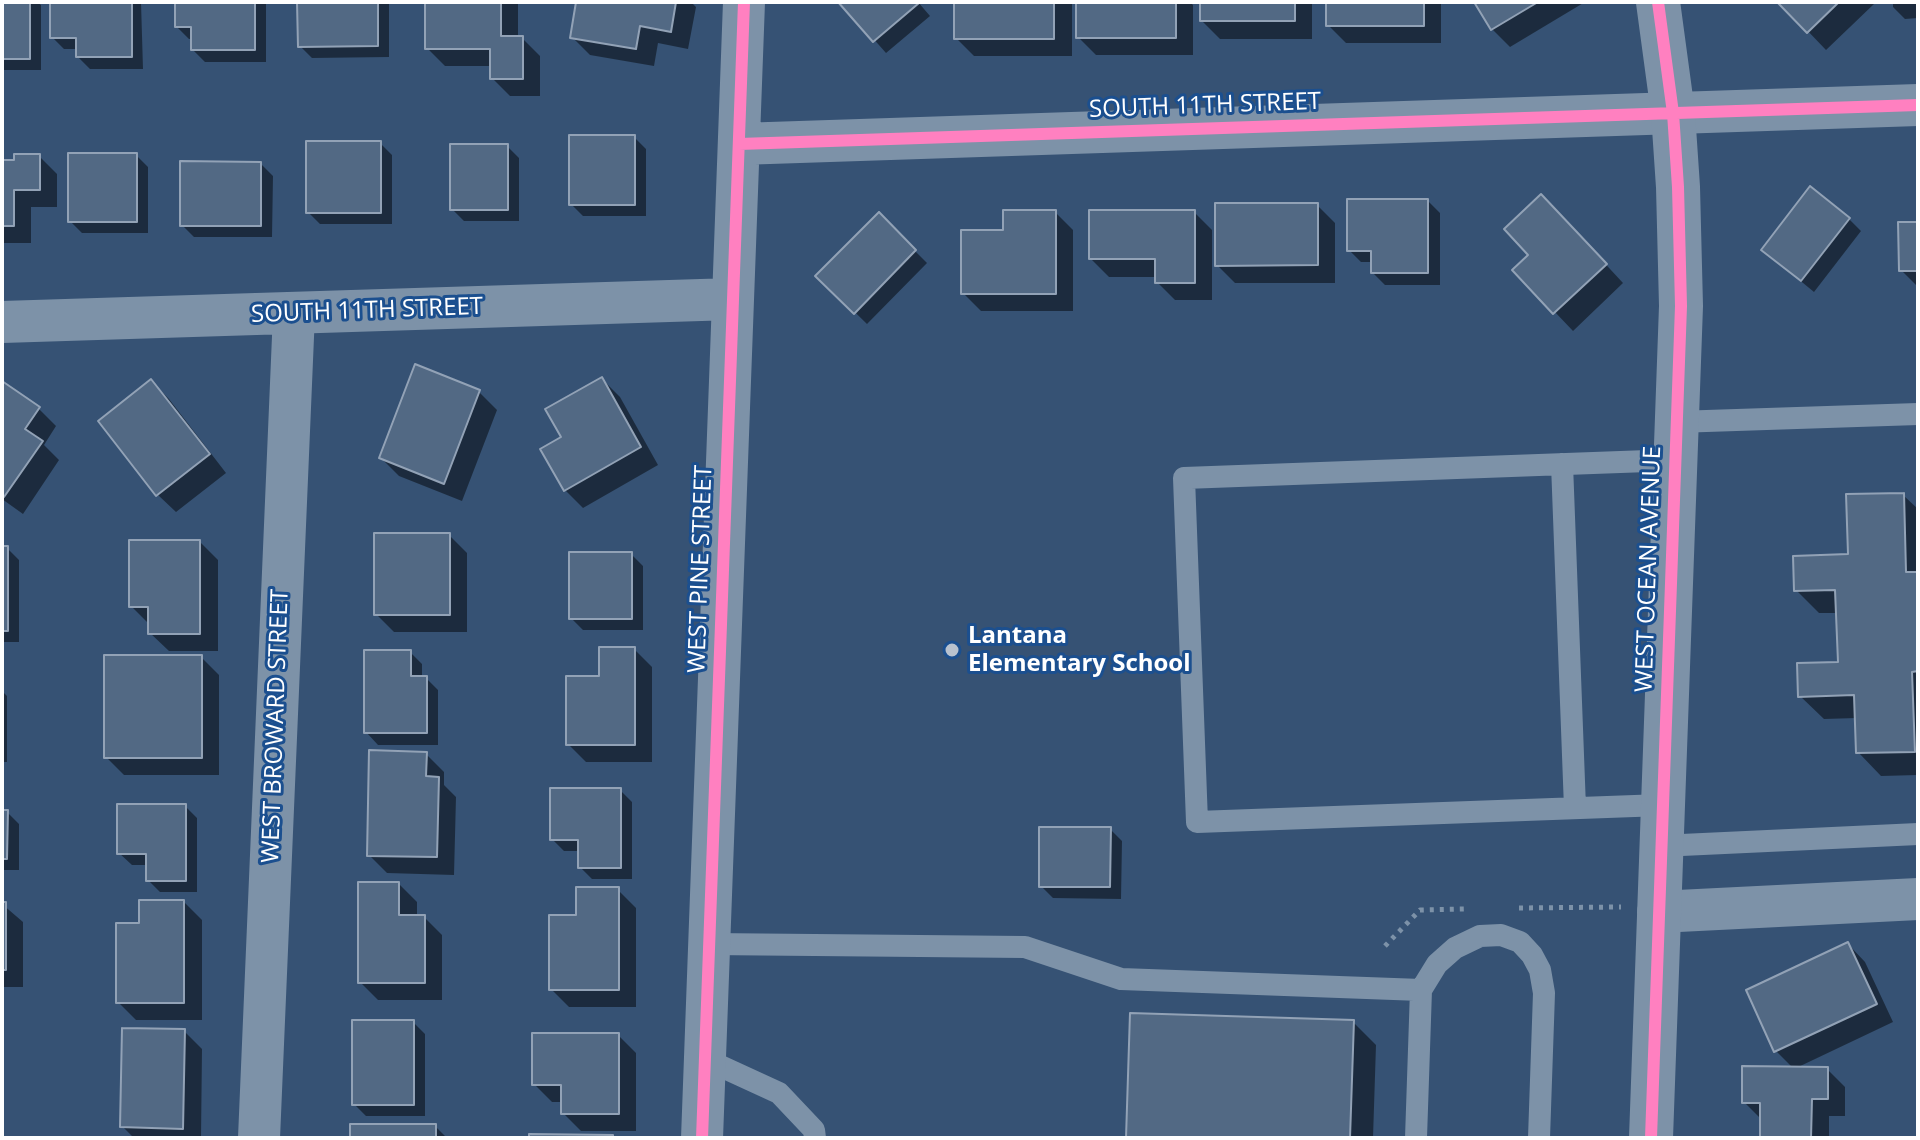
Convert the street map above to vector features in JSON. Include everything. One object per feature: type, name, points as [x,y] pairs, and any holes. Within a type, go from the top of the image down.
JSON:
[{"type":"street","name":"WEST PINE STREET","points":[[702,1138],[744,2]]},
{"type":"street","name":"WEST OCEAN AVENUE","points":[[1651,1138],[1681,306],[1673,113],[1658,2]]},
{"type":"street","name":"SOUTH 11TH STREET","points":[[739,144],[1918,105]]},
{"type":"street","name":"SOUTH 11TH STREET","points":[[2,322],[733,299]]},
{"type":"street","name":"WEST BROWARD STREET","points":[[259,1138],[294,313]]},
{"type":"street","points":[[1658,912],[1918,899]]},
{"type":"lane","points":[[1918,414],[1676,441],[1562,464],[1184,478],[1197,822],[1575,808],[1661,825],[1918,834]]},
{"type":"lane","points":[[1562,464],[1575,808]]},
{"type":"lane","points":[[1416,1138],[1421,990],[1437,964],[1455,948],[1480,936],[1501,935],[1520,942],[1540,970],[1544,993],[1539,1138]]},
{"type":"lane","points":[[709,944],[1025,947],[1121,979],[1421,990]]},
{"type":"lane","points":[[705,1059],[779,1093],[814,1130],[815,1138]]},
{"type":"building","points":[[2,2],[30,2],[30,59],[2,59]]},
{"type":"building","points":[[50,2],[132,2],[132,57],[76,57],[76,38],[50,38]]},
{"type":"building","points":[[175,2],[255,2],[255,50],[191,50],[191,27],[175,27]]},
{"type":"building","points":[[297,2],[378,2],[378,46],[298,47]]},
{"type":"building","points":[[425,2],[501,2],[501,36],[523,36],[523,79],[490,79],[490,49],[425,49]]},
{"type":"building","points":[[576,2],[676,2],[671,32],[640,26],[636,49],[570,38]]},
{"type":"building","points":[[838,2],[919,2],[919,3],[873,42]]},
{"type":"building","points":[[954,2],[1054,2],[1054,39],[954,39]]},
{"type":"building","points":[[1076,2],[1176,2],[1176,38],[1076,38]]},
{"type":"building","points":[[1200,2],[1295,2],[1295,21],[1200,21]]},
{"type":"building","points":[[1326,2],[1424,2],[1424,26],[1326,26]]},
{"type":"building","points":[[1474,2],[1538,2],[1491,30]]},
{"type":"building","points":[[1777,2],[1839,2],[1807,33]]},
{"type":"building","points":[[569,135],[635,135],[635,205],[569,205]]},
{"type":"building","points":[[306,141],[381,141],[381,213],[306,213]]},
{"type":"building","points":[[450,144],[508,144],[508,210],[450,210]]},
{"type":"building","points":[[68,153],[137,153],[137,222],[68,222]]},
{"type":"building","points":[[14,154],[40,154],[40,190],[14,190],[14,226],[2,226],[2,160],[14,160]]},
{"type":"building","points":[[180,161],[261,162],[261,226],[180,226]]},
{"type":"building","points":[[1810,186],[1850,218],[1801,281],[1761,250]]},
{"type":"building","points":[[1541,194],[1607,264],[1553,314],[1512,270],[1528,255],[1504,229]]},
{"type":"building","points":[[1347,199],[1428,199],[1428,273],[1371,273],[1371,251],[1347,251]]},
{"type":"building","points":[[1215,203],[1318,203],[1318,265],[1215,266]]},
{"type":"building","points":[[1003,210],[1056,210],[1056,294],[961,294],[961,230],[1003,230]]},
{"type":"building","points":[[1089,210],[1195,210],[1195,283],[1155,283],[1155,259],[1089,259]]},
{"type":"building","points":[[879,212],[916,250],[854,314],[815,276]]},
{"type":"building","points":[[1898,222],[1918,222],[1918,271],[1899,271]]},
{"type":"building","points":[[415,364],[480,390],[444,484],[379,458]]},
{"type":"building","points":[[602,377],[641,447],[564,491],[540,449],[561,437],[545,409]]},
{"type":"building","points":[[151,379],[210,454],[156,496],[98,421]]},
{"type":"building","points":[[2,381],[40,407],[25,429],[43,441],[4,497],[2,496]]},
{"type":"building","points":[[1904,493],[1906,572],[1918,572],[1918,671],[1912,672],[1915,752],[1856,753],[1854,695],[1798,697],[1797,663],[1838,662],[1835,590],[1794,591],[1793,556],[1848,554],[1846,494]]},
{"type":"building","points":[[374,533],[450,533],[450,615],[374,615]]},
{"type":"building","points":[[129,540],[200,540],[200,634],[148,634],[148,607],[129,607]]},
{"type":"building","points":[[2,546],[8,546],[8,631],[2,631]]},
{"type":"building","points":[[569,552],[632,552],[632,619],[569,619]]},
{"type":"building","points":[[599,647],[635,647],[635,745],[566,745],[566,676],[599,676]]},
{"type":"building","points":[[364,650],[411,650],[411,676],[427,676],[427,733],[364,733]]},
{"type":"building","points":[[104,655],[202,655],[202,758],[104,758]]},
{"type":"building","points":[[369,750],[427,752],[426,776],[439,777],[437,857],[367,856]]},
{"type":"building","points":[[550,788],[621,788],[621,868],[578,868],[578,840],[550,840]]},
{"type":"building","points":[[117,804],[186,804],[186,881],[146,881],[146,854],[117,854]]},
{"type":"building","points":[[2,810],[8,810],[7,859],[2,859]]},
{"type":"building","points":[[1039,827],[1111,827],[1110,887],[1039,887]]},
{"type":"building","points":[[358,882],[399,882],[399,915],[425,915],[425,983],[358,983]]},
{"type":"building","points":[[576,887],[619,887],[619,990],[549,990],[549,915],[576,915]]},
{"type":"building","points":[[139,900],[184,900],[184,1003],[116,1003],[116,923],[139,923]]},
{"type":"building","points":[[2,902],[6,902],[6,970],[2,970]]},
{"type":"building","points":[[1848,942],[1877,1004],[1774,1052],[1746,990]]},
{"type":"building","points":[[1130,1013],[1354,1020],[1350,1138],[1126,1138]]},
{"type":"building","points":[[352,1020],[414,1020],[414,1105],[352,1105]]},
{"type":"building","points":[[122,1028],[185,1029],[183,1129],[120,1127]]},
{"type":"building","points":[[532,1033],[619,1033],[619,1114],[561,1114],[561,1085],[532,1085]]},
{"type":"building","points":[[1742,1066],[1828,1067],[1828,1099],[1812,1099],[1811,1138],[1760,1138],[1760,1103],[1742,1103]]},
{"type":"building","points":[[350,1124],[436,1124],[436,1138],[350,1138]]},
{"type":"building","points":[[529,1134],[613,1135],[613,1138],[529,1138]]},
{"type":"cycle path","points":[[702,1138],[744,2]]},
{"type":"cycle path","points":[[1651,1138],[1681,306],[1673,113],[1658,2]]},
{"type":"cycle path","points":[[739,144],[1918,105]]},
{"type":"place","name":"Lantana Elementary School","points":[[952,650]]}]
